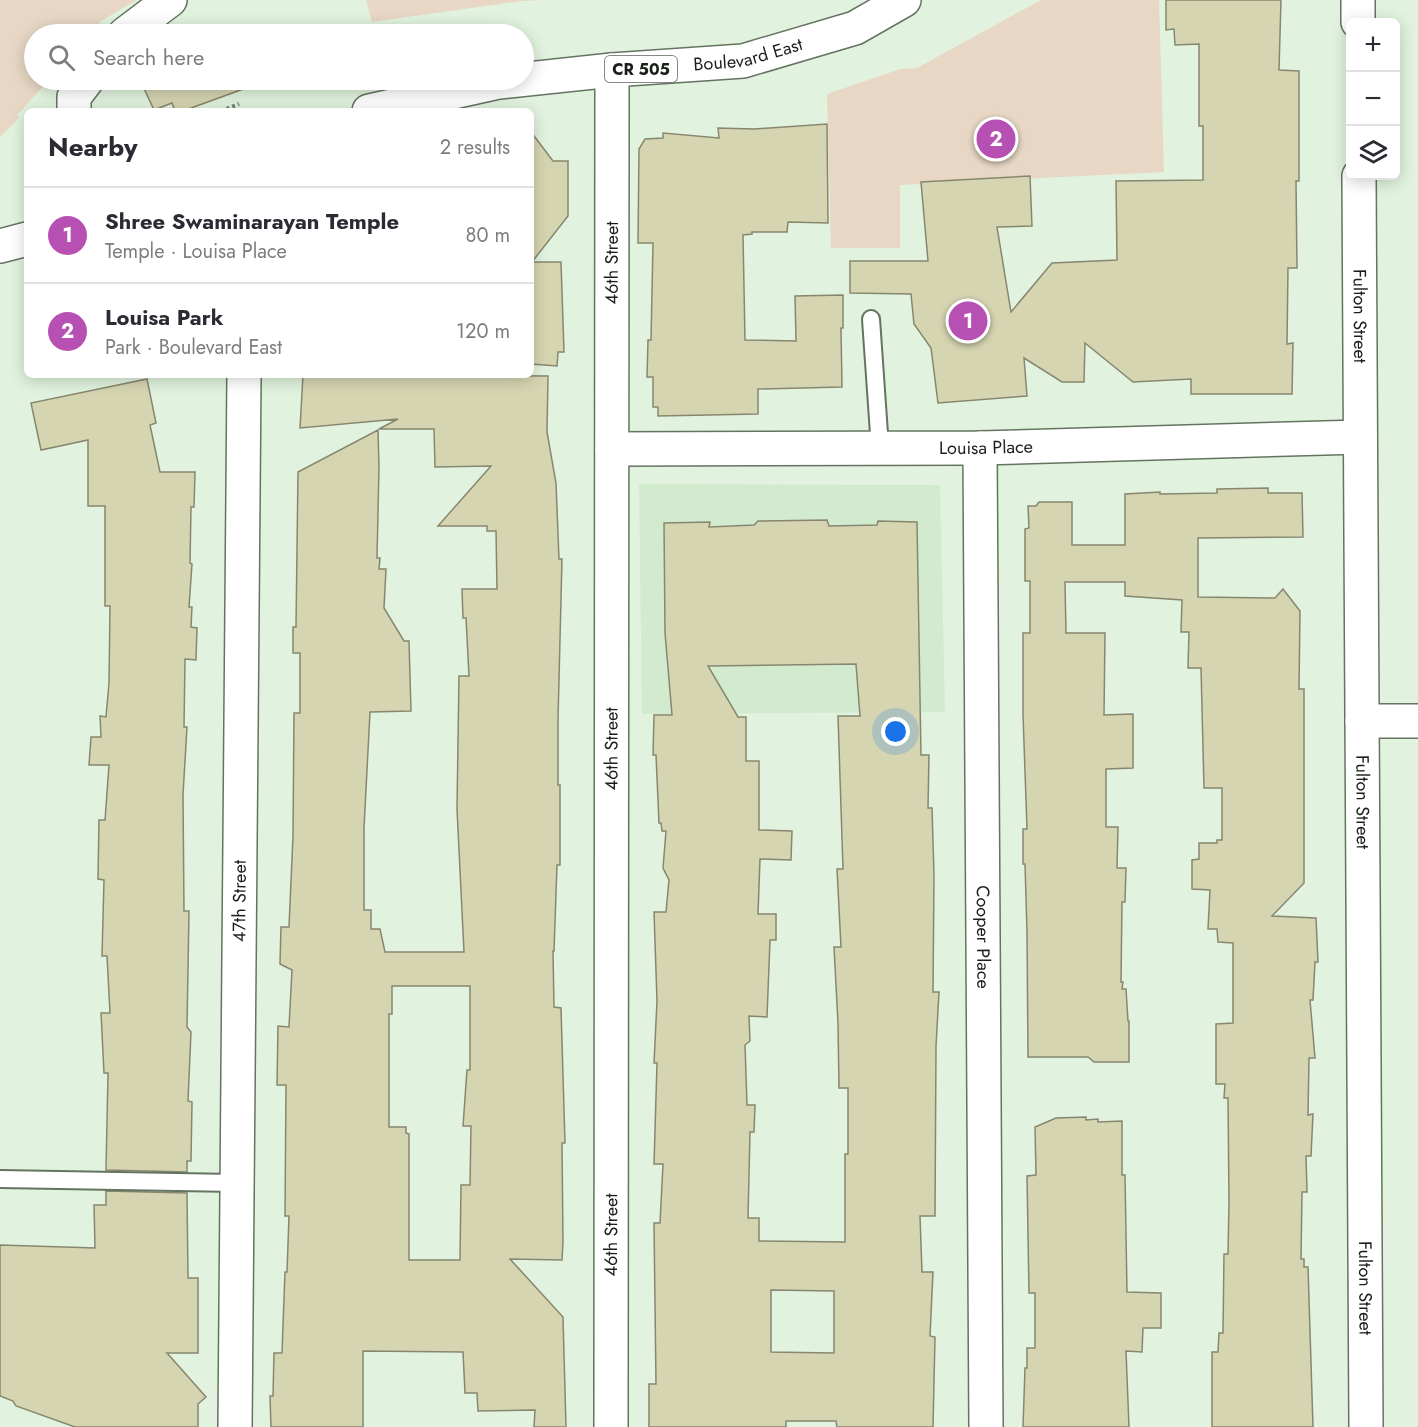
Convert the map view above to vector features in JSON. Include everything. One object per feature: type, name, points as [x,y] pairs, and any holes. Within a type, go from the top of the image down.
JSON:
[{"type":"street","points":[[138,24],[170,0]]},
{"type":"street","name":"Boulevard East","points":[[534,78],[742,61],[855,28],[904,0]]},
{"type":"street","points":[[1358,0],[1358,18]]},
{"type":"street","name":"46th Street","points":[[611,1427],[612,70]]},
{"type":"street","points":[[74,108],[74,97],[79,90]]},
{"type":"street","name":"Boulevard East","points":[[382,108],[463,90]]},
{"type":"street","name":"Fulton Street","points":[[1359,180],[1366,1427]]},
{"type":"street","points":[[0,246],[24,240]]},
{"type":"street","name":"47th Street","points":[[235,1427],[244,378]]},
{"type":"street","name":"Louisa Place","points":[[612,449],[980,448],[1360,437]]},
{"type":"street","name":"Cooper Place","points":[[980,448],[986,1427]]},
{"type":"street","points":[[1362,721],[1418,721]]},
{"type":"lane","points":[[871,319],[880,448]]},
{"type":"lane","points":[[0,1179],[236,1183]]},
{"type":"path","points":[[230,108],[239,105]]},
{"type":"shaded area","points":[[0,0],[137,0],[98,24],[24,24],[24,90],[40,90],[17,115],[19,118],[0,137]]},
{"type":"shaded area","points":[[366,0],[544,0],[521,1],[372,22]]},
{"type":"shaded area","points":[[1041,0],[1159,0],[1164,172],[900,185],[900,248],[831,248],[827,94],[900,69],[917,68]]},
{"type":"shaded area","points":[[639,484],[940,485],[945,712],[642,714]]},
{"type":"building","points":[[1166,0],[1281,0],[1279,70],[1299,71],[1299,181],[1296,181],[1297,268],[1288,268],[1287,344],[1293,343],[1292,394],[1191,394],[1191,379],[1133,382],[1085,343],[1084,382],[1062,382],[1024,358],[1027,396],[938,403],[931,348],[914,324],[911,294],[850,293],[850,261],[928,261],[921,182],[1030,176],[1032,226],[997,227],[1011,312],[1052,263],[1117,260],[1116,181],[1203,180],[1203,126],[1199,126],[1199,44],[1175,45],[1174,29],[1166,30]]},
{"type":"building","points":[[145,90],[241,90],[191,108],[174,108],[172,103],[153,108]]},
{"type":"building","points":[[827,124],[828,223],[788,222],[787,232],[752,232],[752,234],[743,235],[745,340],[796,341],[795,296],[843,295],[842,387],[758,389],[758,414],[658,416],[658,407],[653,407],[653,377],[647,377],[648,340],[651,340],[653,243],[638,243],[639,149],[645,139],[663,138],[663,133],[719,138],[718,128],[754,129]]},
{"type":"building","points":[[534,136],[553,161],[568,161],[568,216],[534,259]]},
{"type":"building","points":[[534,262],[561,262],[564,352],[558,352],[557,366],[534,364]]},
{"type":"building","points":[[534,376],[548,376],[547,432],[556,483],[559,559],[562,559],[558,720],[560,865],[557,865],[553,951],[554,1007],[561,1008],[565,1143],[562,1143],[563,1242],[562,1260],[510,1259],[563,1317],[566,1427],[534,1427],[535,1410],[478,1411],[477,1393],[465,1393],[463,1352],[363,1351],[363,1427],[271,1427],[270,1396],[273,1396],[274,1353],[282,1353],[289,1216],[285,1216],[286,1085],[277,1085],[278,1026],[289,1027],[292,970],[280,964],[281,927],[289,927],[293,836],[294,713],[300,713],[300,653],[293,653],[293,627],[296,627],[298,472],[378,430],[377,558],[380,558],[379,569],[386,569],[384,608],[404,641],[409,641],[411,711],[370,712],[364,828],[364,910],[371,910],[371,929],[380,929],[385,952],[464,952],[457,809],[459,676],[469,676],[462,589],[497,589],[496,531],[487,531],[487,526],[438,526],[491,466],[435,467],[434,429],[379,429],[398,419],[300,428],[303,378],[534,378]],"holes":[[[392,986],[470,986],[470,1070],[467,1070],[463,1126],[471,1126],[470,1185],[461,1185],[460,1260],[409,1260],[409,1134],[406,1133],[406,1127],[389,1127],[389,1014],[392,1014]]]},
{"type":"building","points":[[147,379],[156,423],[150,425],[160,472],[195,472],[194,507],[191,507],[190,563],[192,564],[189,607],[192,607],[191,627],[197,628],[196,660],[185,659],[184,727],[187,727],[183,795],[184,911],[189,911],[187,1027],[191,1032],[188,1101],[192,1102],[191,1161],[187,1161],[187,1172],[106,1170],[108,1073],[104,1073],[101,1013],[110,1013],[107,956],[102,956],[104,880],[98,879],[99,820],[105,820],[109,765],[89,765],[91,737],[101,737],[100,716],[106,717],[109,683],[110,606],[105,606],[105,506],[88,506],[88,440],[41,450],[31,403]]},
{"type":"building","points":[[1268,488],[1268,493],[1302,493],[1303,537],[1198,538],[1198,597],[1275,598],[1283,589],[1300,611],[1299,689],[1304,689],[1304,883],[1272,916],[1316,918],[1318,962],[1315,962],[1313,1000],[1310,1000],[1315,1058],[1309,1058],[1308,1115],[1313,1114],[1311,1156],[1306,1156],[1307,1192],[1302,1192],[1301,1259],[1304,1259],[1304,1267],[1308,1267],[1313,1427],[1212,1427],[1212,1352],[1218,1352],[1219,1333],[1223,1333],[1224,1254],[1228,1254],[1229,1203],[1228,1098],[1224,1098],[1225,1084],[1216,1084],[1216,1024],[1233,1023],[1233,943],[1218,942],[1217,929],[1208,929],[1210,890],[1192,889],[1192,860],[1199,859],[1199,843],[1217,843],[1217,840],[1222,840],[1222,788],[1204,788],[1201,668],[1188,668],[1189,632],[1181,632],[1182,600],[1125,596],[1125,582],[1065,582],[1066,633],[1105,633],[1104,715],[1133,714],[1133,768],[1106,769],[1106,827],[1118,827],[1117,868],[1126,868],[1125,902],[1122,902],[1121,982],[1123,982],[1122,989],[1126,989],[1129,1062],[1094,1062],[1088,1057],[1028,1057],[1027,931],[1025,864],[1023,864],[1023,829],[1027,829],[1023,633],[1030,633],[1030,581],[1025,581],[1025,529],[1029,528],[1028,506],[1036,506],[1039,502],[1072,502],[1072,545],[1125,545],[1125,494],[1217,493],[1217,489]]},
{"type":"building","points":[[827,520],[829,526],[877,525],[878,521],[917,522],[921,755],[929,755],[928,808],[932,808],[934,875],[933,992],[939,992],[936,1046],[935,1216],[920,1216],[922,1272],[933,1272],[930,1336],[935,1337],[933,1427],[837,1427],[836,1421],[786,1421],[786,1427],[649,1427],[649,1384],[656,1384],[654,1223],[660,1223],[663,1164],[654,1164],[657,1063],[654,1063],[657,1001],[654,912],[666,912],[669,880],[663,868],[666,831],[662,831],[661,823],[659,823],[656,755],[653,755],[654,715],[672,715],[665,633],[664,523],[710,522],[709,527],[754,525],[758,521]],"holes":[[[856,664],[860,716],[838,716],[843,869],[837,869],[841,947],[834,947],[839,1088],[848,1088],[845,1242],[759,1241],[759,1218],[748,1218],[750,1132],[754,1132],[755,1105],[747,1105],[745,1045],[750,1041],[749,1016],[767,1017],[770,940],[776,940],[776,914],[758,914],[760,859],[791,860],[792,831],[759,830],[759,761],[746,761],[746,717],[738,717],[708,666]],[[771,1290],[834,1291],[834,1353],[771,1352]]]},
{"type":"building","points":[[1086,1117],[1086,1120],[1098,1119],[1098,1122],[1122,1121],[1127,1292],[1161,1293],[1161,1328],[1143,1328],[1142,1352],[1126,1351],[1129,1427],[1023,1427],[1027,1348],[1035,1348],[1035,1293],[1029,1293],[1027,1176],[1036,1175],[1035,1127],[1056,1118]]},
{"type":"building","points":[[106,1191],[187,1193],[188,1278],[198,1278],[198,1353],[167,1353],[206,1397],[198,1404],[198,1427],[75,1427],[16,1406],[13,1401],[0,1396],[0,1245],[95,1248],[94,1205],[106,1205]]},
{"type":"place","name":"Louisa Park","points":[[996,139]]},
{"type":"place","name":"Shree Swaminarayan Temple","points":[[968,321]]}]
